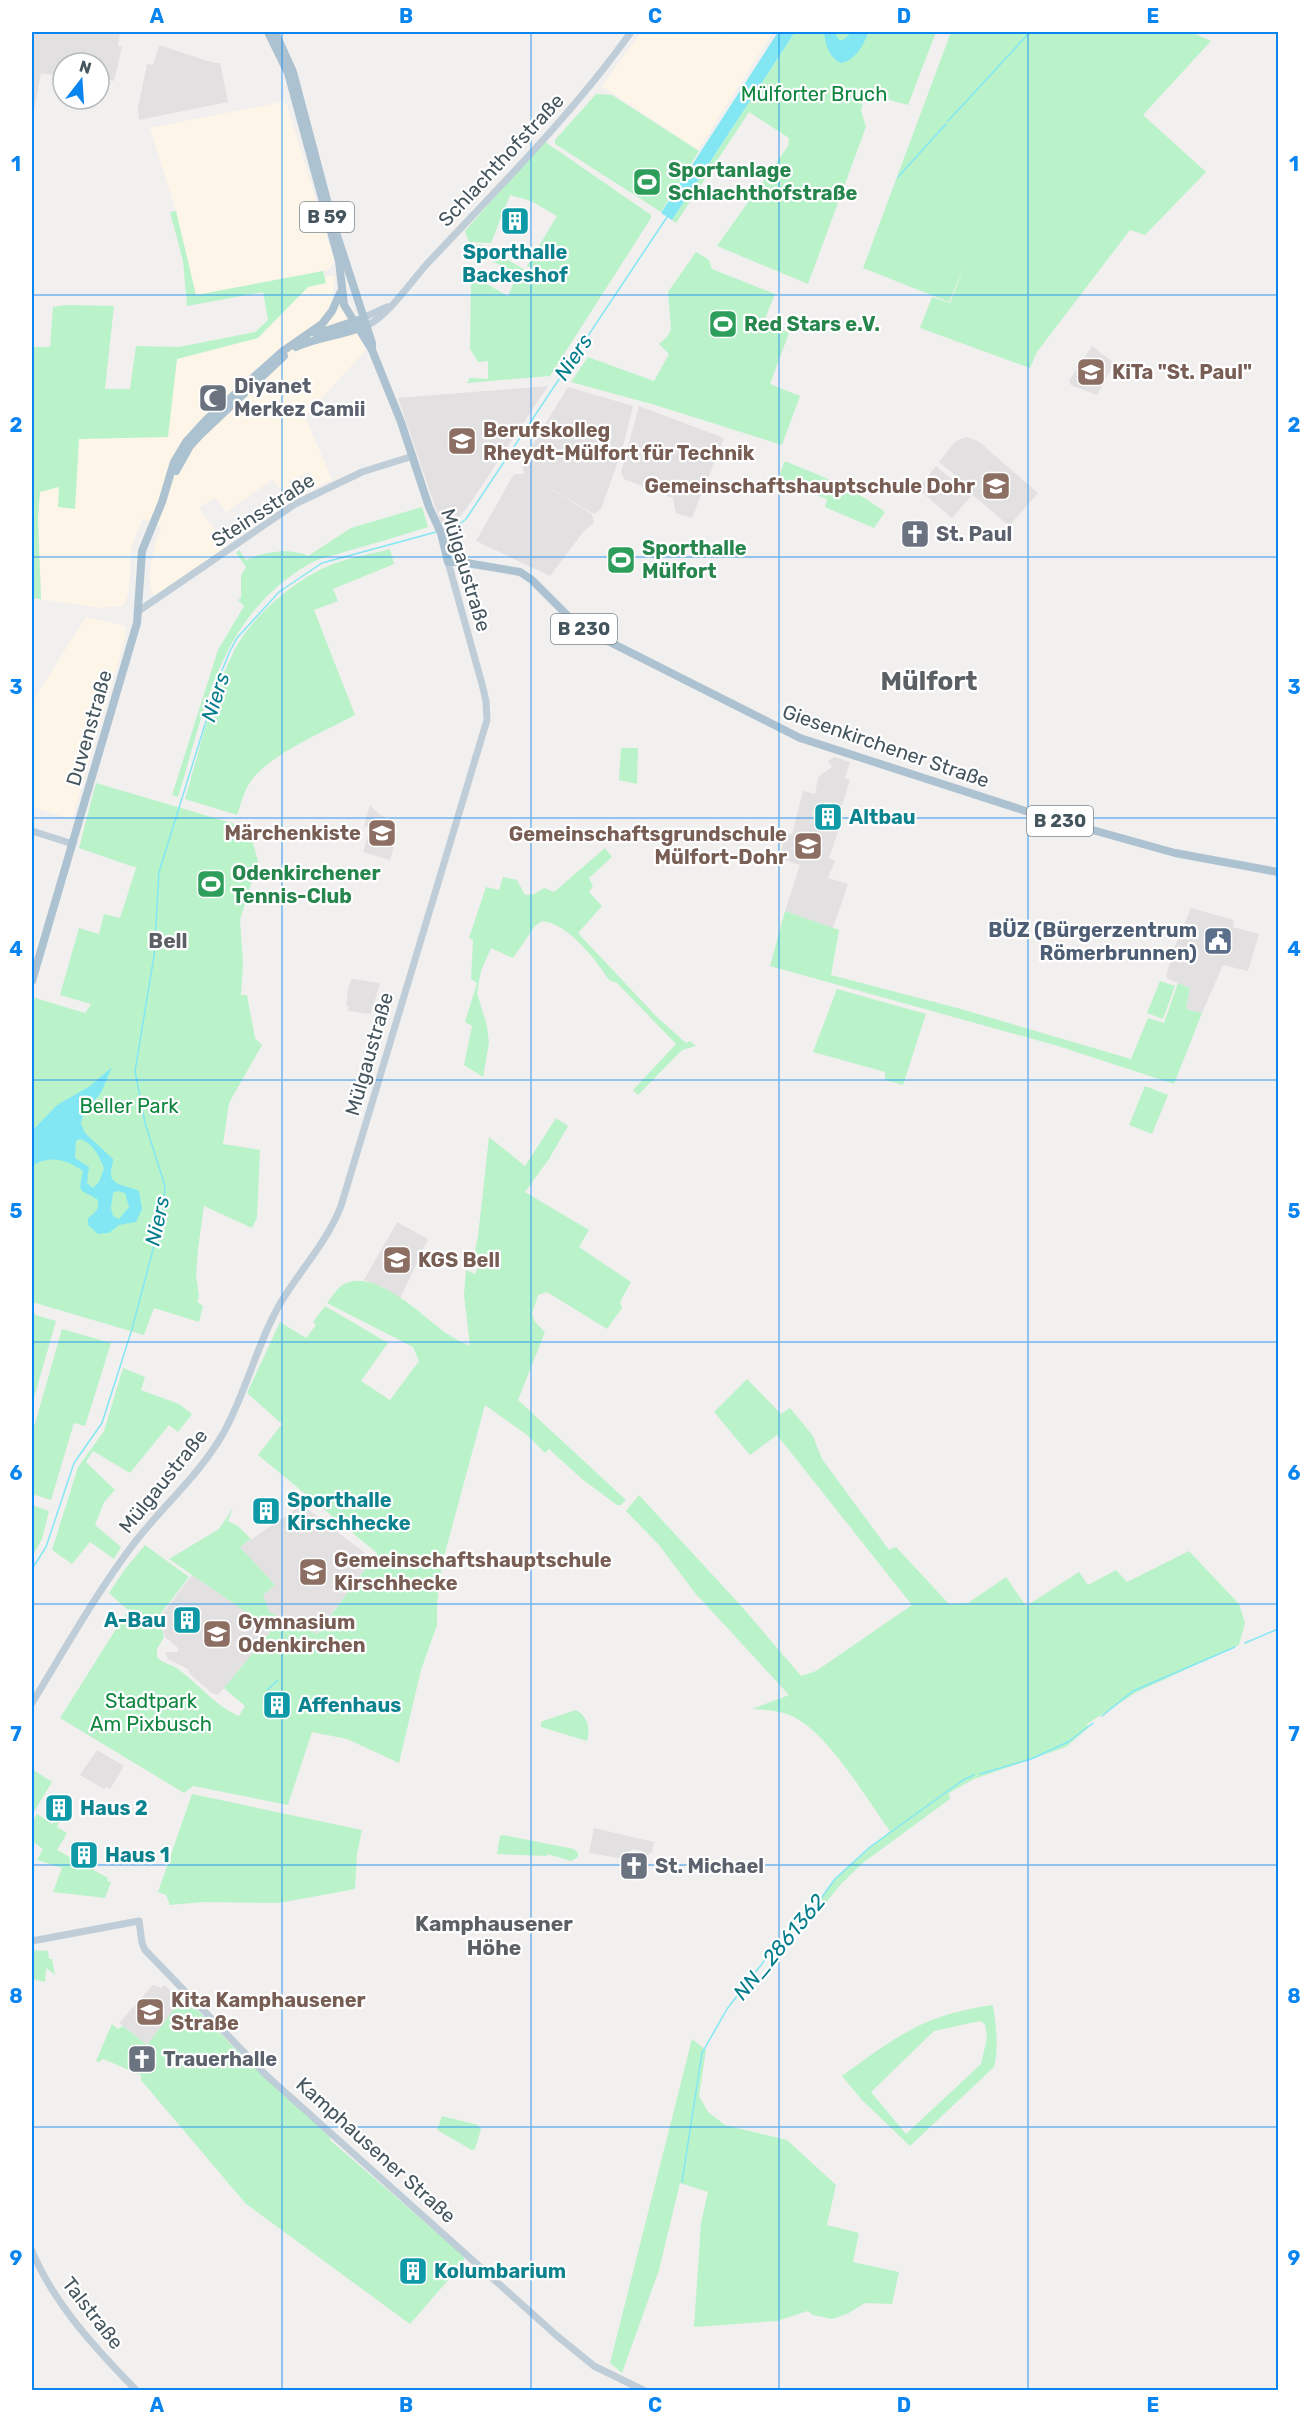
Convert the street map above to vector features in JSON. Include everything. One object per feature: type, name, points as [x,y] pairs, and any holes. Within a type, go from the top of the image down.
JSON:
[{"type":"main road","name":"B 59","points":[[268,32],[288,73],[339,261],[343,286]]},
{"type":"main road","name":"B 59","points":[[275,32],[293,72],[333,223],[365,322]]},
{"type":"main road","name":"Mülgaustraße","points":[[343,286],[344,305],[372,350],[413,456],[429,507],[440,529],[448,562]]},
{"type":"main road","points":[[303,338],[328,318],[338,301],[343,286]]},
{"type":"main road","name":"Mülgaustraße","points":[[365,322],[372,350]]},
{"type":"main road","name":"Duvenstraße","points":[[32,981],[140,610],[142,551],[169,483],[190,446],[200,435],[285,356],[305,343],[365,322]]},
{"type":"main road","points":[[303,338],[356,325]]},
{"type":"main road","name":"Duvenstraße","points":[[169,483],[174,462],[195,431],[283,351],[303,338]]},
{"type":"main road","name":"Giesenkirchener Straße","points":[[448,562],[520,572],[532,580],[578,626],[800,738],[1035,814],[1175,853],[1278,872]]},
{"type":"street","name":"Schlachthofstraße","points":[[365,322],[375,322],[546,139],[602,72],[631,32]]},
{"type":"street","name":"Steinsstraße","points":[[140,610],[295,504],[362,472],[413,456]]},
{"type":"street","name":"Mülgaustraße","points":[[32,1703],[80,1622],[124,1558],[218,1442],[234,1411],[262,1339],[281,1303],[334,1224],[346,1191],[487,720],[486,701],[448,562]]},
{"type":"street","points":[[450,575],[452,568],[460,562]]},
{"type":"street","points":[[32,831],[73,844]]},
{"type":"street","name":"Kamphausener Straße","points":[[32,1941],[139,1921],[142,1943],[146,1950],[267,2076],[556,2336],[594,2366],[642,2391]]},
{"type":"street","name":"Talstraße","points":[[32,2250],[41,2272],[79,2327],[136,2391]]},
{"type":"shaded area","points":[[32,32],[120,34],[118,46],[122,47],[114,81],[111,80],[111,51],[51,51],[51,75],[41,73],[32,120]]},
{"type":"shaded area","points":[[641,32],[719,32],[726,35],[728,32],[773,32],[698,150],[602,86]]},
{"type":"shaded area","points":[[159,45],[220,63],[228,102],[139,120],[138,108],[147,64],[153,65]]},
{"type":"shaded area","points":[[282,102],[287,105],[334,259],[333,264],[328,270],[196,295],[175,208],[150,128]]},
{"type":"shaded area","points":[[335,275],[332,299],[340,303],[366,350],[305,416],[332,480],[317,487],[310,472],[288,481],[298,496],[289,500],[273,479],[226,512],[215,497],[199,508],[228,548],[155,596],[150,588],[150,567],[162,527],[143,518],[131,548],[129,589],[125,603],[121,606],[99,608],[41,599],[38,518],[40,491],[59,487],[77,470],[79,438],[109,439],[177,359],[258,338],[308,287],[326,283],[325,277]]},
{"type":"shaded area","name":"KiTa \"St. Paul\"","points":[[1092,346],[1114,363],[1097,395],[1071,385],[1069,381]]},
{"type":"shaded area","name":"Berufskolleg Rheydt-Mülfort für Technik","points":[[548,386],[459,518],[441,524],[398,398]]},
{"type":"shaded area","points":[[568,387],[633,406],[622,450],[601,509],[594,514],[528,476],[592,514],[594,523],[584,531],[550,576],[476,541],[514,474],[524,474],[522,461]]},
{"type":"shaded area","points":[[639,406],[724,438],[692,518],[676,513],[673,498],[624,479],[621,472]]},
{"type":"shaded area","name":"Gemeinschaftshauptschule Dohr","points":[[966,437],[978,441],[1038,493],[1009,526],[954,479],[956,476],[939,462],[955,442]]},
{"type":"shaded area","points":[[936,466],[971,496],[952,518],[918,489]]},
{"type":"shaded area","points":[[86,617],[125,626],[126,635],[72,819],[32,807],[32,702]]},
{"type":"shaded area","name":"Gemeinschaftsgrundschule Mülfort-Dohr","points":[[835,757],[850,762],[845,778],[850,780],[838,818],[842,820],[829,858],[835,861],[828,878],[848,884],[833,928],[785,911],[800,865],[779,858],[786,833],[792,834],[803,791],[815,794],[818,777],[832,767],[828,761]]},
{"type":"shaded area","name":"Märchenkiste","points":[[370,805],[382,817],[384,816],[397,835],[390,860],[363,852],[370,828],[364,826]]},
{"type":"shaded area","points":[[1191,908],[1234,920],[1233,927],[1259,934],[1248,971],[1223,965],[1202,1013],[1186,1009],[1190,988],[1166,976],[1175,946]]},
{"type":"shaded area","points":[[352,979],[380,983],[371,1014],[348,1011],[349,1006],[346,1006],[348,988]]},
{"type":"shaded area","name":"KGS Bell","points":[[397,1222],[428,1239],[400,1299],[383,1287],[364,1280]]},
{"type":"shaded area","name":"Gemeinschaftshauptschule Kirschhecke","points":[[302,1505],[373,1559],[316,1634],[269,1612],[263,1595],[274,1586],[240,1547]]},
{"type":"shaded area","name":"Gymnasium Odenkirchen","points":[[192,1575],[272,1630],[218,1695],[212,1693],[190,1674],[188,1669],[168,1659],[165,1652],[178,1652],[178,1648],[165,1637],[160,1617]]},
{"type":"shaded area","points":[[97,1750],[124,1766],[110,1789],[106,1787],[104,1789],[80,1775]]},
{"type":"shaded area","points":[[594,1828],[654,1842],[652,1852],[645,1857],[641,1851],[633,1849],[619,1858],[589,1853]]},
{"type":"shaded area","name":"Kita Kamphausener Straße","points":[[153,1985],[161,1988],[165,1985],[181,2001],[147,2045],[119,2023]]},
{"type":"green space","name":"Mülforter Bruch","points":[[795,32],[936,32],[908,105],[886,99],[864,98],[861,111],[866,127],[808,284],[717,246],[788,146],[789,138],[749,112],[676,223],[672,220]]},
{"type":"green space","points":[[951,32],[1191,32],[1211,41],[1143,115],[1206,172],[1145,235],[1130,230],[1037,352],[1030,368],[920,328],[932,297],[950,303],[964,266],[949,302],[863,268]]},
{"type":"green space","name":"Sportanlage Schlachthofstraße","points":[[596,94],[612,95],[699,151],[661,212],[555,144],[555,140]]},
{"type":"green space","points":[[544,141],[651,215],[651,218],[550,376],[467,383],[470,378],[488,379],[488,361],[478,362],[470,349],[471,275],[508,296],[517,275],[470,248],[470,244],[483,245],[530,273],[533,268],[527,266],[557,216],[531,201],[510,195],[491,243],[469,242],[465,231]]},
{"type":"green space","points":[[176,211],[196,295],[323,271],[326,283],[308,287],[258,338],[177,359],[168,437],[79,439],[75,509],[58,507],[59,487],[40,492],[38,518],[41,599],[32,598],[32,347],[50,347],[53,307],[114,306],[105,389],[130,389],[136,346],[179,347],[255,332],[268,320],[263,292],[187,306],[183,261],[170,212]]},
{"type":"green space","points":[[696,252],[709,260],[712,269],[775,294],[764,321],[789,333],[770,384],[800,396],[782,445],[655,405],[571,382],[588,357],[654,381],[669,354],[659,344],[667,337],[671,329],[668,292]]},
{"type":"green space","points":[[784,462],[838,484],[885,512],[874,528],[825,507],[827,499],[778,481]]},
{"type":"green space","points":[[422,507],[428,527],[313,562],[279,585],[255,610],[236,637],[221,666],[208,697],[178,797],[172,795],[218,650],[244,606],[238,600],[241,598],[241,576],[246,567],[236,553],[239,550],[246,560],[285,551],[308,556],[351,528]]},
{"type":"green space","points":[[390,549],[394,564],[333,589],[338,601],[314,610],[355,715],[297,745],[268,764],[249,784],[237,815],[185,799],[219,686],[234,651],[250,627],[285,592],[311,575],[340,562]]},
{"type":"green space","points":[[621,748],[638,748],[637,784],[619,780]]},
{"type":"green space","name":"Beller Park","points":[[96,783],[252,829],[251,836],[258,861],[240,920],[243,963],[241,995],[247,995],[255,1038],[262,1045],[229,1103],[223,1144],[260,1150],[257,1218],[252,1228],[204,1206],[196,1275],[199,1297],[197,1302],[203,1306],[199,1322],[154,1308],[144,1335],[32,1302],[32,997],[85,1013],[91,1004],[60,995],[79,928],[99,934],[104,914],[120,918],[137,865],[131,866],[79,848]]},
{"type":"green space","points":[[605,848],[612,857],[589,878],[593,886],[589,892],[602,906],[578,933],[656,1016],[686,1043],[690,1041],[696,1046],[682,1050],[638,1095],[633,1090],[676,1044],[617,983],[609,980],[589,953],[571,935],[542,921],[535,926],[513,958],[491,948],[481,971],[477,993],[487,1026],[489,1043],[483,1077],[464,1065],[472,1026],[465,1022],[477,983],[471,979],[473,940],[469,938],[486,887],[499,890],[503,877],[517,880],[525,895],[534,894],[544,888],[554,892]]},
{"type":"green space","points":[[785,911],[839,930],[831,975],[961,1009],[1131,1059],[1148,1018],[1164,1023],[1178,983],[1190,988],[1186,1009],[1202,1013],[1174,1084],[1058,1046],[770,966]]},
{"type":"green space","points":[[1160,981],[1175,986],[1163,1019],[1147,1013]]},
{"type":"green space","points":[[837,989],[926,1014],[903,1085],[885,1080],[885,1072],[813,1052]]},
{"type":"green space","points":[[1145,1086],[1168,1095],[1152,1134],[1129,1125]]},
{"type":"green space","name":"Stadtpark Am Pixbusch","points":[[556,1118],[568,1126],[549,1159],[525,1192],[589,1230],[579,1247],[631,1282],[620,1302],[622,1308],[607,1329],[547,1292],[538,1295],[532,1314],[535,1322],[545,1332],[518,1400],[626,1500],[621,1505],[617,1505],[582,1479],[549,1449],[545,1453],[527,1435],[485,1405],[442,1564],[437,1625],[421,1670],[399,1763],[347,1739],[312,1732],[288,1805],[193,1786],[184,1793],[60,1718],[128,1610],[109,1593],[145,1545],[189,1577],[159,1616],[164,1637],[157,1649],[157,1657],[178,1669],[222,1706],[239,1716],[245,1706],[224,1688],[272,1630],[169,1559],[219,1529],[233,1508],[228,1521],[238,1526],[251,1539],[240,1547],[275,1585],[263,1595],[269,1612],[317,1634],[377,1553],[258,1455],[282,1424],[247,1393],[280,1322],[306,1338],[316,1325],[313,1322],[325,1306],[388,1343],[361,1381],[390,1400],[419,1361],[413,1347],[327,1303],[346,1283],[358,1281],[385,1288],[399,1296],[446,1333],[470,1346],[464,1295],[466,1270],[475,1274],[481,1261],[474,1256],[489,1137],[525,1166]]},
{"type":"green space","points":[[32,1314],[56,1321],[32,1405]]},
{"type":"green space","points":[[62,1329],[111,1343],[85,1426],[74,1423],[51,1500],[32,1494],[32,1434]]},
{"type":"green space","points":[[123,1368],[145,1377],[141,1390],[179,1404],[192,1414],[178,1432],[169,1425],[130,1473],[93,1451],[86,1462],[115,1490],[104,1502],[95,1525],[121,1547],[114,1559],[90,1542],[72,1564],[52,1550],[78,1467],[104,1431]]},
{"type":"green space","points":[[747,1379],[781,1414],[790,1408],[813,1436],[822,1459],[889,1550],[896,1547],[949,1604],[968,1603],[1006,1577],[1026,1606],[1079,1572],[1088,1585],[1116,1570],[1127,1582],[1189,1551],[1239,1604],[1245,1623],[1239,1645],[1137,1692],[1087,1724],[1088,1728],[1066,1747],[974,1779],[949,1793],[950,1799],[864,1862],[840,1885],[814,1918],[808,1918],[835,1878],[890,1831],[846,1768],[807,1726],[784,1713],[752,1709],[789,1695],[695,1593],[659,1545],[626,1511],[639,1495],[743,1608],[801,1676],[816,1671],[912,1605],[777,1435],[750,1455],[714,1412]]},
{"type":"green space","points":[[32,1505],[49,1511],[42,1539],[32,1557]]},
{"type":"green space","points":[[576,1710],[587,1722],[589,1731],[587,1741],[541,1727],[543,1721]]},
{"type":"green space","points":[[32,1769],[52,1782],[32,1815]]},
{"type":"green space","points":[[192,1794],[362,1830],[357,1854],[355,1889],[279,1903],[204,1902],[170,1905],[166,1895],[158,1892]]},
{"type":"green space","points":[[37,1814],[52,1824],[56,1820],[59,1822],[57,1827],[67,1833],[57,1850],[108,1878],[107,1881],[111,1882],[105,1898],[53,1892],[62,1868],[37,1860],[43,1849],[33,1842],[32,1837],[32,1823]]},
{"type":"green space","points":[[500,1836],[574,1849],[578,1857],[571,1861],[548,1854],[547,1856],[497,1854]]},
{"type":"green space","points":[[32,1950],[48,1951],[49,1959],[52,1959],[55,1975],[46,1968],[45,1982],[32,1979]]},
{"type":"green space","points":[[184,1996],[241,2055],[331,2138],[330,2140],[464,2256],[464,2262],[410,2324],[246,2204],[141,2080],[141,2075],[103,2059],[96,2061],[112,2024],[118,2029],[123,2026],[147,2045]]},
{"type":"green space","points":[[993,2005],[997,2044],[994,2067],[910,2146],[861,2099],[842,2076],[912,2029],[929,2021],[969,2009]],"holes":[[[980,2021],[985,2024],[987,2038],[981,2064],[906,2134],[871,2092],[934,2031]]]},
{"type":"green space","points":[[692,2039],[706,2050],[699,2096],[708,2112],[725,2125],[787,2140],[836,2185],[827,2225],[859,2233],[853,2262],[899,2272],[892,2304],[865,2303],[847,2314],[832,2319],[813,2315],[808,2311],[777,2321],[694,2327],[701,2223],[708,2192],[680,2183],[659,2270],[622,2373],[610,2363]]},
{"type":"green space","points":[[442,2116],[478,2125],[481,2129],[475,2149],[472,2150],[437,2130]]},
{"type":"water","points":[[778,32],[795,32],[672,220],[661,213]]},
{"type":"water","points":[[824,32],[834,32],[839,40],[843,40],[852,32],[868,32],[859,51],[851,59],[841,63],[831,54]]},
{"type":"water","points":[[112,1067],[101,1093],[83,1114],[81,1124],[85,1133],[113,1159],[111,1173],[114,1181],[139,1191],[142,1209],[136,1222],[119,1225],[109,1233],[98,1234],[88,1225],[88,1218],[96,1210],[98,1200],[82,1191],[80,1185],[83,1171],[58,1160],[45,1160],[32,1166],[32,1131],[57,1105],[90,1086]],"holes":[[[80,1139],[92,1147],[104,1168],[99,1182],[93,1188],[87,1183],[89,1167],[75,1158],[76,1141]],[[117,1191],[125,1193],[129,1207],[119,1219],[113,1216],[111,1208],[113,1193]]]},
{"type":"waterway","points":[[948,121],[1030,32]]},
{"type":"waterway","points":[[898,177],[946,124]]},
{"type":"waterway","name":"Niers","points":[[443,530],[457,526],[466,519],[667,217]]},
{"type":"waterway","name":"Niers","points":[[32,1569],[46,1547],[74,1463],[102,1423],[132,1329],[163,1212],[165,1186],[145,1123],[135,1071],[154,956],[159,872],[221,673],[237,638],[279,592],[322,563],[436,532]]},
{"type":"waterway","name":"NN_2861362","points":[[1245,1643],[1278,1629]]},
{"type":"waterway","name":"NN_2861362","points":[[1102,1716],[1133,1691],[1235,1647]]},
{"type":"waterway","points":[[267,1690],[278,1680]]},
{"type":"waterway","name":"NN_2861362","points":[[980,1774],[1031,1759],[1068,1742],[1093,1723]]},
{"type":"waterway","name":"NN_2861362","points":[[682,2182],[702,2053],[727,2009],[775,1947],[806,1919],[835,1879],[870,1847],[963,1780],[974,1775]]},
{"type":"place","name":"Sportanlage Schlachthofstraße","points":[[647,182]]},
{"type":"place","name":"Sporthalle Backeshof","points":[[515,221]]},
{"type":"place","name":"Red Stars e.V.","points":[[723,324]]},
{"type":"place","name":"KiTa \"St. Paul\"","points":[[1091,372]]},
{"type":"place","name":"Diyanet Merkez Camii","points":[[213,398]]},
{"type":"place","name":"Berufskolleg Rheydt-Mülfort für Technik","points":[[462,441]]},
{"type":"place","name":"Gemeinschaftshauptschule Dohr","points":[[996,486]]},
{"type":"place","name":"St. Paul","points":[[915,534]]},
{"type":"place","name":"Sporthalle Mülfort","points":[[621,560]]},
{"type":"place","name":"Altbau","points":[[828,817]]},
{"type":"place","name":"Märchenkiste","points":[[382,833]]},
{"type":"place","name":"Gemeinschaftsgrundschule Mülfort-Dohr","points":[[808,846]]},
{"type":"place","name":"Odenkirchener Tennis-Club","points":[[211,884]]},
{"type":"place","name":"BÜZ (Bürgerzentrum Römerbrunnen)","points":[[1218,941]]},
{"type":"place","name":"KGS Bell","points":[[397,1260]]},
{"type":"place","name":"Sporthalle Kirschhecke","points":[[266,1511]]},
{"type":"place","name":"Gemeinschaftshauptschule Kirschhecke","points":[[313,1572]]},
{"type":"place","name":"A-Bau","points":[[187,1620]]},
{"type":"place","name":"Gymnasium Odenkirchen","points":[[217,1634]]},
{"type":"place","name":"Affenhaus","points":[[277,1705]]},
{"type":"place","name":"Haus 2","points":[[59,1808]]},
{"type":"place","name":"Haus 1","points":[[84,1855]]},
{"type":"place","name":"St. Michael","points":[[634,1866]]},
{"type":"place","name":"Kita Kamphausener Straße","points":[[150,2012]]},
{"type":"place","name":"Trauerhalle","points":[[142,2059]]},
{"type":"place","name":"Kolumbarium","points":[[413,2271]]},
{"type":"district","name":"Mülfort","points":[[929,681]]},
{"type":"district","name":"Bell","points":[[168,940]]},
{"type":"district","name":"Kamphausener Höhe","points":[[494,1935]]}]
